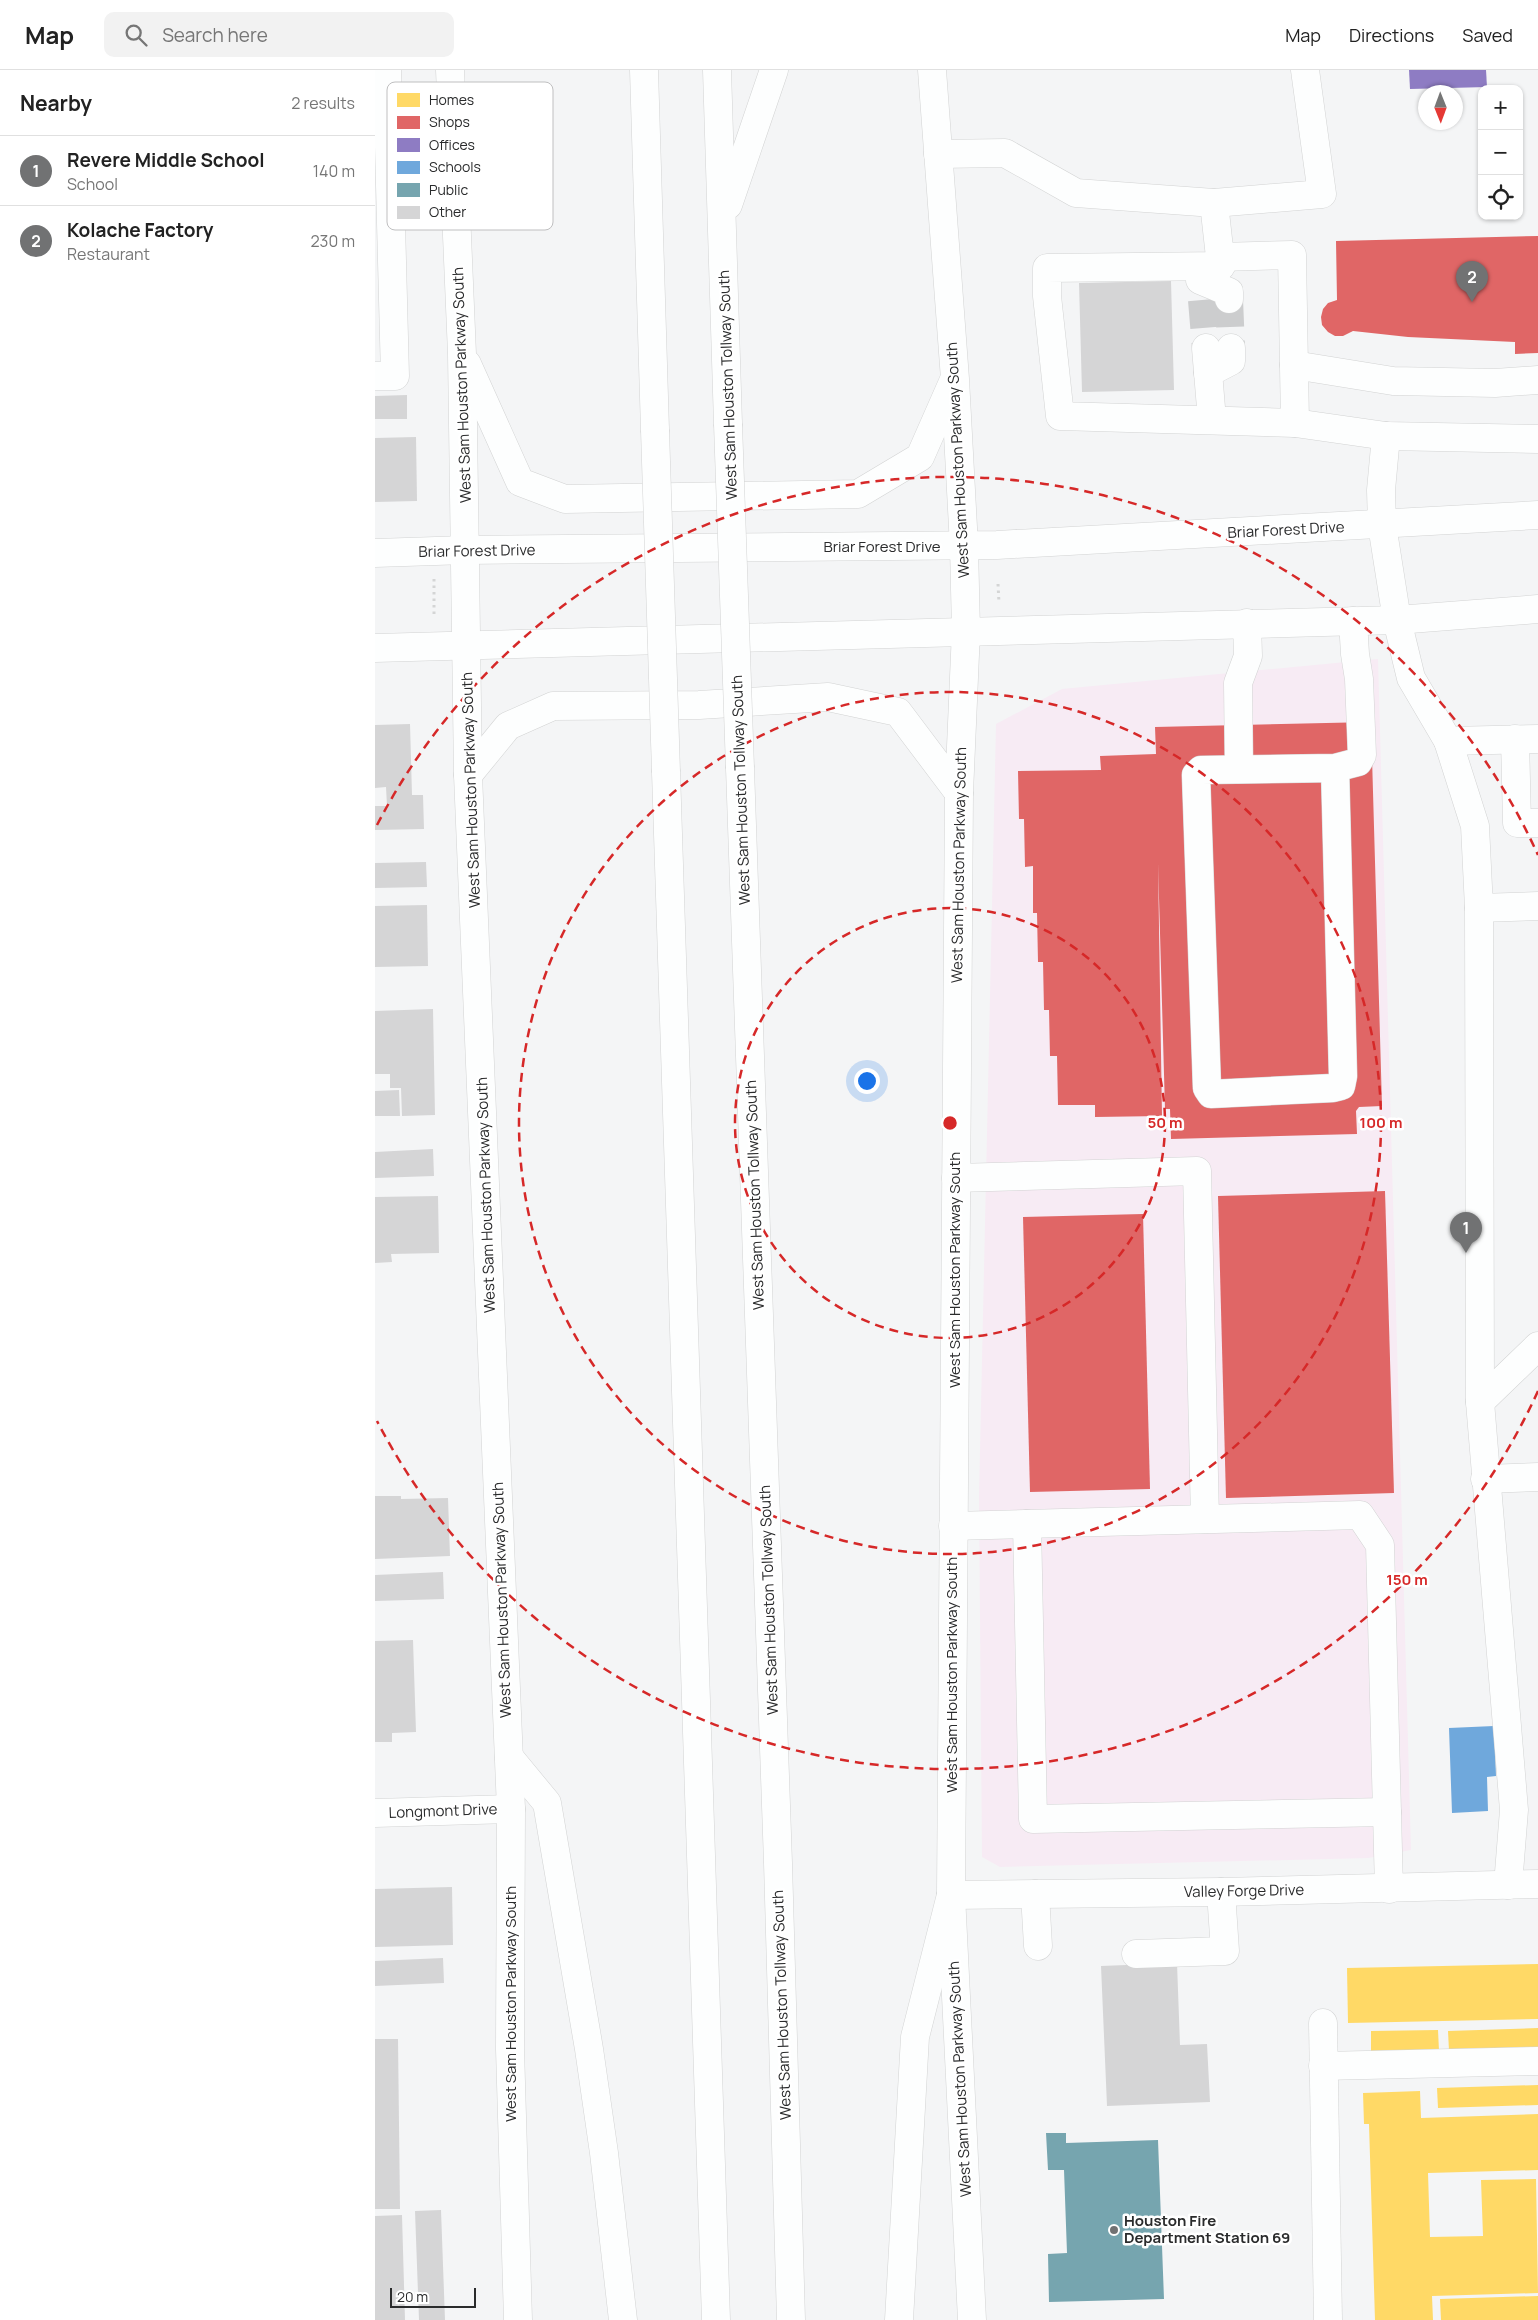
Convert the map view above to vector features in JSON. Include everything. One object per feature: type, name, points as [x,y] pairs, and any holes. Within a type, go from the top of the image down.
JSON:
[{"type":"main road","points":[[643,70],[716,2320]]},
{"type":"main road","name":"West Sam Houston Tollway South","points":[[717,70],[778,1862],[791,2320]]},
{"type":"main road","points":[[723,220],[774,70]]},
{"type":"main road","name":"West Sam Houston Parkway South","points":[[932,70],[955,378],[964,546],[966,631],[959,794],[951,1895],[972,2320]]},
{"type":"main road","points":[[938,154],[1005,153],[1076,193],[1215,203],[1322,194],[1305,70]]},
{"type":"main road","points":[[1205,276],[1215,203]]},
{"type":"main road","points":[[375,376],[395,376],[391,230]]},
{"type":"main road","name":"West Sam Houston Parkway South","points":[[457,230],[462,354],[469,775],[511,1809],[510,2049],[518,2320]]},
{"type":"main road","points":[[1295,423],[1292,255],[1205,276],[1047,268],[1047,296],[1060,416],[1295,423],[1386,436],[1538,439]]},
{"type":"main road","points":[[1205,276],[1229,292],[1229,299]]},
{"type":"main road","points":[[462,354],[520,482],[565,498],[858,494],[920,458],[955,378]]},
{"type":"main road","points":[[1212,420],[1215,356]]},
{"type":"main road","points":[[1294,364],[1393,381],[1495,384],[1538,380]]},
{"type":"main road","points":[[1386,436],[1381,490],[1382,525],[1397,620],[1411,678],[1448,742],[1475,826],[1479,908],[1480,1402],[1485,1479],[1526,1810],[1508,1885]]},
{"type":"main road","name":"Briar Forest Drive","points":[[375,553],[466,550],[964,546],[1382,525],[1538,515]]},
{"type":"main road","points":[[375,648],[1397,620],[1538,609]]},
{"type":"main road","points":[[1335,768],[1343,1081],[1338,1088],[1211,1094],[1207,1088],[1196,788],[1197,772],[1201,770],[1335,768],[1357,762],[1362,755],[1359,678],[1353,621]]},
{"type":"main road","points":[[1247,623],[1248,656],[1256,682],[1257,725]]},
{"type":"main road","points":[[1343,723],[1345,683],[1355,654]]},
{"type":"main road","points":[[1239,769],[1238,683],[1248,656]]},
{"type":"main road","points":[[469,775],[508,726],[553,706],[699,705],[828,697],[898,712],[959,794]]},
{"type":"main road","points":[[1448,742],[1527,739],[1517,823],[1538,823]]},
{"type":"main road","points":[[1479,908],[1538,906]]},
{"type":"main road","points":[[956,1178],[1197,1171],[1205,1519]]},
{"type":"main road","points":[[1480,1402],[1538,1346]]},
{"type":"main road","points":[[1485,1479],[1538,1477]]},
{"type":"main road","points":[[953,1526],[1360,1515],[1380,1545],[1389,1889]]},
{"type":"main road","points":[[1027,1524],[1033,1819],[1387,1812]]},
{"type":"main road","points":[[509,1757],[547,1802],[591,2058],[604,2152],[623,2320]]},
{"type":"main road","name":"Longmont Drive","points":[[375,1813],[511,1809]]},
{"type":"main road","name":"Valley Forge Drive","points":[[951,1895],[1389,1889],[1538,1884]]},
{"type":"main road","points":[[1136,1954],[1225,1951],[1221,1892]]},
{"type":"main road","points":[[1035,1894],[1038,1946]]},
{"type":"main road","points":[[899,2320],[915,2037],[951,1895]]},
{"type":"main road","points":[[1323,2023],[1328,2320]]},
{"type":"main road","points":[[1323,2066],[1538,2061]]},
{"type":"path","points":[[434,579],[434,618]]},
{"type":"shaded area","points":[[1378,659],[1411,1850],[1368,1858],[1000,1867],[982,1857],[979,1497],[996,724],[1062,689]]},
{"type":"building: Homes","points":[[1538,1964],[1538,2019],[1348,2023],[1347,1968]]},
{"type":"building: Homes","points":[[1538,2028],[1538,2048],[1449,2051],[1448,2031]]},
{"type":"building: Homes","points":[[1438,2030],[1439,2051],[1371,2052],[1371,2031]]},
{"type":"building: Homes","points":[[1538,2085],[1538,2105],[1438,2108],[1437,2088]]},
{"type":"building: Homes","points":[[1420,2091],[1421,2118],[1538,2114],[1538,2170],[1428,2173],[1430,2237],[1483,2236],[1481,2180],[1536,2179],[1538,2293],[1432,2296],[1433,2320],[1375,2320],[1369,2124],[1364,2124],[1363,2093]]},
{"type":"building: Homes","points":[[1538,2296],[1538,2320],[1441,2320],[1440,2299]]},
{"type":"building: Shops","points":[[1538,236],[1538,353],[1515,354],[1515,342],[1408,337],[1353,331],[1343,336],[1335,336],[1322,325],[1323,309],[1328,303],[1337,300],[1336,241]]},
{"type":"building: Shops","points":[[1371,722],[1382,1106],[1359,1107],[1356,1111],[1357,1134],[1171,1139],[1170,1109],[1165,1109],[1158,863],[1162,1116],[1095,1117],[1095,1105],[1058,1105],[1057,1056],[1050,1056],[1049,1010],[1044,1010],[1043,962],[1038,962],[1037,913],[1033,913],[1033,866],[1025,867],[1024,819],[1019,819],[1018,771],[1101,770],[1100,756],[1156,754],[1155,727]]},
{"type":"building: Shops","points":[[1385,1191],[1394,1493],[1226,1498],[1218,1196]]},
{"type":"building: Shops","points":[[1143,1214],[1150,1489],[1030,1492],[1023,1217]]},
{"type":"building: Offices","points":[[1409,70],[1486,70],[1487,85],[1478,85],[1478,87],[1463,88],[1463,85],[1418,85],[1418,89],[1410,89]]},
{"type":"building: Schools","points":[[1494,1726],[1496,1776],[1487,1777],[1488,1811],[1452,1813],[1449,1728]]},
{"type":"building: Public","name":"Houston Fire Department Station 69","points":[[1046,2133],[1066,2133],[1066,2143],[1158,2140],[1164,2299],[1049,2302],[1048,2254],[1067,2253],[1064,2170],[1048,2170]]},
{"type":"building: Other","points":[[1171,281],[1174,390],[1082,392],[1079,283]]},
{"type":"building: Other","points":[[407,395],[407,419],[375,419],[375,396]]},
{"type":"building: Other","points":[[416,437],[417,501],[375,502],[375,438]]},
{"type":"building: Other","points":[[410,724],[412,795],[423,795],[424,829],[375,830],[375,806],[387,806],[386,787],[375,788],[375,725]]},
{"type":"building: Other","points":[[426,862],[427,887],[375,888],[375,863]]},
{"type":"building: Other","points":[[427,905],[428,966],[375,967],[375,906]]},
{"type":"building: Other","points":[[433,1009],[435,1115],[402,1116],[401,1088],[390,1088],[390,1074],[375,1074],[375,1011]]},
{"type":"building: Other","points":[[399,1090],[400,1116],[375,1116],[375,1091]]},
{"type":"building: Other","points":[[433,1149],[434,1176],[375,1178],[375,1152]]},
{"type":"building: Other","points":[[438,1196],[439,1253],[391,1254],[392,1262],[375,1263],[375,1197]]},
{"type":"building: Other","points":[[375,1496],[401,1496],[401,1499],[448,1498],[450,1556],[375,1559]]},
{"type":"building: Other","points":[[443,1572],[444,1599],[375,1601],[375,1575]]},
{"type":"building: Other","points":[[413,1640],[416,1732],[392,1733],[392,1742],[375,1742],[375,1641]]},
{"type":"building: Other","points":[[452,1887],[453,1945],[375,1947],[375,1889]]},
{"type":"building: Other","points":[[443,1958],[444,1983],[375,1986],[375,1961]]},
{"type":"building: Other","points":[[1177,1963],[1180,2045],[1207,2044],[1210,2102],[1107,2106],[1101,1966]]},
{"type":"building: Other","points":[[375,2039],[398,2039],[400,2209],[375,2209]]},
{"type":"building: Other","points":[[441,2210],[445,2320],[419,2320],[415,2211]]},
{"type":"building: Other","points":[[402,2215],[405,2320],[375,2320],[375,2216]]},
{"type":"tunnel","points":[[1229,299],[1231,348]]},
{"type":"tunnel","points":[[1202,300],[1206,348]]},
{"type":"place","name":"Kolache Factory","points":[[1472,302]]},
{"type":"place","name":"Revere Middle School","points":[[1466,1253]]},
{"type":"place","name":"Houston Fire Department Station 69","points":[[1114,2230]]}]
